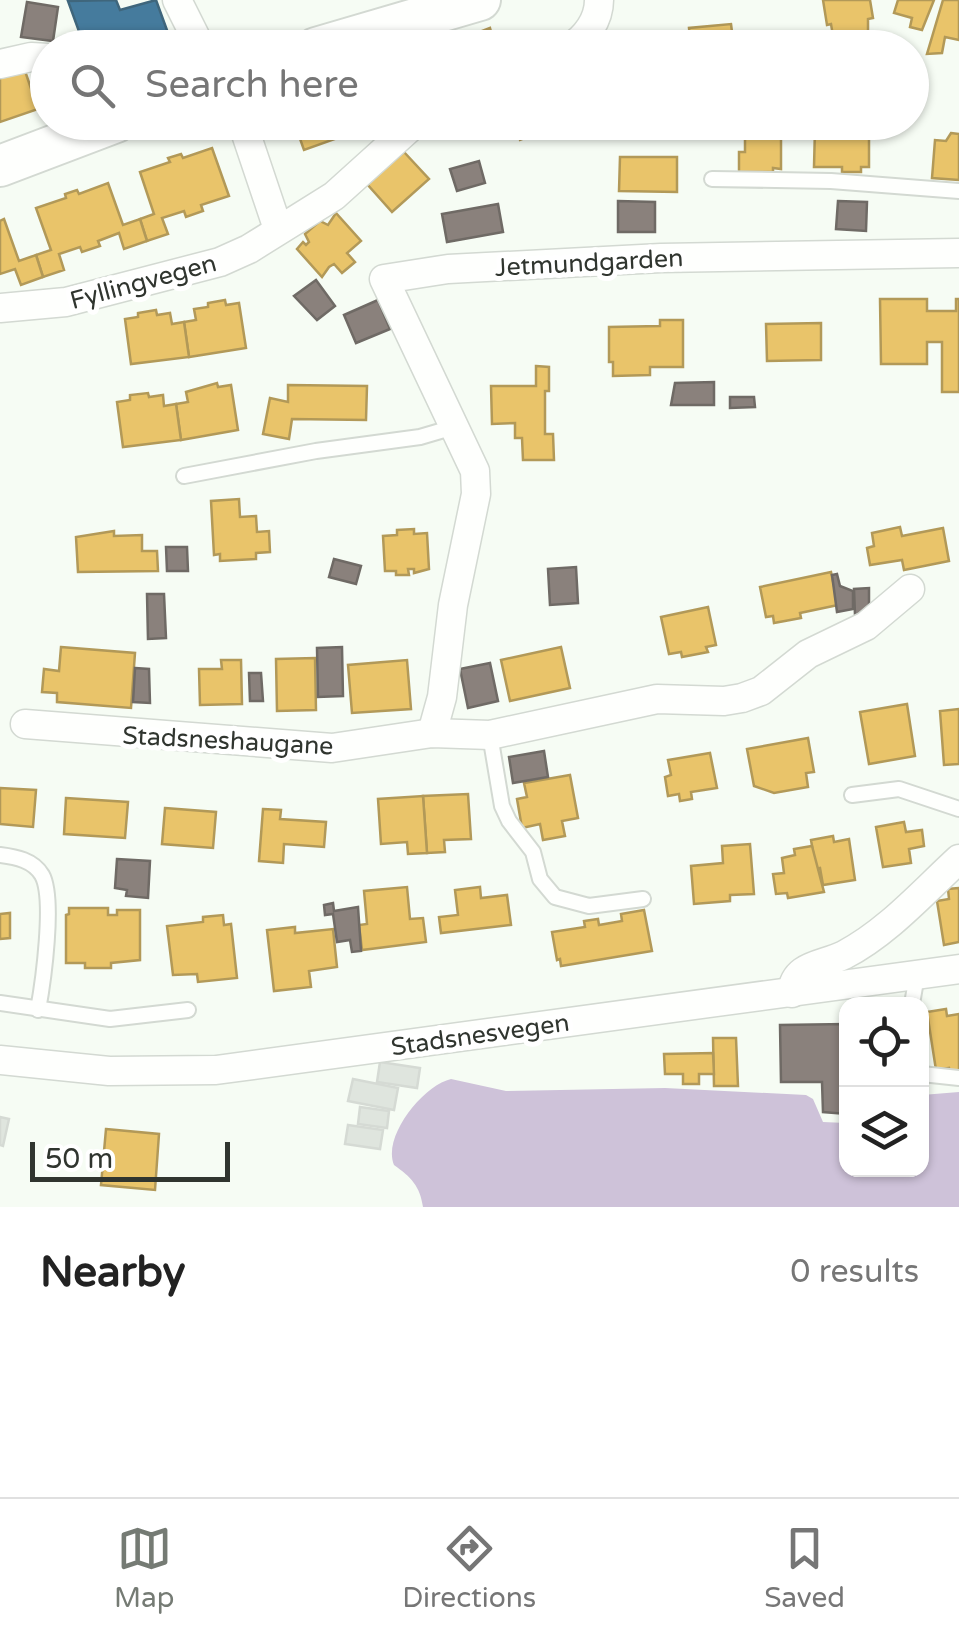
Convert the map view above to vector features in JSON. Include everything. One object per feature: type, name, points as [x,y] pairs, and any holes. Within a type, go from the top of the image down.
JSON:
[{"type":"street","points":[[176,0],[192,30]]},
{"type":"street","points":[[378,30],[480,0]]},
{"type":"street","points":[[589,30],[600,7],[598,0]]},
{"type":"street","points":[[0,64],[30,57]]},
{"type":"street","points":[[0,166],[69,140]]},
{"type":"street","points":[[248,140],[278,229]]},
{"type":"street","name":"Fyllingvegen","points":[[0,308],[66,302],[220,262],[249,249],[334,196],[396,140]]},
{"type":"street","name":"Jetmundgarden","points":[[432,733],[442,696],[453,605],[476,494],[475,471],[384,279],[448,269],[661,258],[959,254]]},
{"type":"street","name":"Stadsneshaugane","points":[[25,724],[332,748],[432,733],[490,736],[657,699],[724,700],[761,692],[808,654],[866,626],[910,590]]},
{"type":"street","points":[[792,994],[792,982],[800,971],[841,956],[877,934],[959,859]]},
{"type":"street","name":"Stadsnesvegen","points":[[0,1060],[109,1071],[216,1070],[959,969]]},
{"type":"lane","points":[[712,179],[831,180],[959,191]]},
{"type":"lane","points":[[184,476],[316,451],[420,437],[454,427]]},
{"type":"lane","points":[[490,736],[502,806],[533,852],[540,879],[555,897],[589,906],[643,900]]},
{"type":"lane","points":[[852,795],[900,789],[959,809]]},
{"type":"lane","points":[[0,856],[22,859],[32,865],[42,875],[46,889],[45,962],[38,1010]]},
{"type":"lane","points":[[913,997],[917,975]]},
{"type":"lane","points":[[0,1003],[110,1019],[188,1010]]},
{"type":"lane","points":[[929,1075],[959,1078]]},
{"type":"shaded area","points":[[451,1079],[506,1091],[665,1088],[806,1095],[813,1099],[823,1122],[839,1123],[839,1177],[929,1177],[929,1094],[959,1092],[959,1207],[423,1207],[420,1193],[394,1165],[392,1153],[408,1113],[440,1083]]},
{"type":"building: Homes","points":[[823,0],[870,0],[873,18],[868,19],[868,30],[832,30],[831,24],[827,25]]},
{"type":"building: Homes","points":[[898,0],[934,0],[922,30],[910,27],[912,18],[894,13]]},
{"type":"building: Homes","points":[[943,0],[959,0],[959,40],[945,37],[942,53],[929,54]]},
{"type":"building: Homes","points":[[731,24],[732,30],[689,30]]},
{"type":"building: Homes","points":[[24,68],[30,86],[30,112],[0,122],[0,72]]},
{"type":"building: Homes","points":[[951,133],[959,134],[959,180],[932,178],[935,140],[946,141]]},
{"type":"building: Homes","points":[[300,140],[332,140],[304,150]]},
{"type":"building: Homes","points":[[745,140],[781,140],[781,169],[739,172],[739,152],[745,152]]},
{"type":"building: Homes","points":[[815,140],[869,140],[869,167],[861,167],[861,172],[814,167]]},
{"type":"building: Homes","points":[[212,148],[229,196],[201,205],[203,211],[186,217],[184,211],[162,218],[168,234],[147,241],[140,219],[154,214],[140,172],[170,162],[168,158],[181,154],[183,158]]},
{"type":"building: Homes","points":[[404,152],[429,179],[392,212],[367,184],[388,160],[391,163]]},
{"type":"building: Homes","points":[[620,157],[677,157],[677,192],[619,191]]},
{"type":"building: Homes","points":[[108,183],[123,225],[140,219],[147,241],[124,249],[119,233],[98,241],[100,246],[59,254],[64,270],[43,277],[36,255],[51,250],[36,208],[66,198],[65,194],[77,190],[79,194]]},
{"type":"building: Homes","points":[[336,213],[361,241],[347,253],[355,262],[342,273],[334,264],[322,277],[297,249],[303,242],[309,242],[305,234],[320,221],[328,225]]},
{"type":"building: Homes","points":[[4,219],[19,261],[36,255],[43,277],[21,285],[15,269],[0,274],[0,221]]},
{"type":"building: Homes","points":[[880,299],[927,299],[927,311],[956,311],[959,299],[959,392],[942,392],[942,342],[927,342],[927,364],[881,364]]},
{"type":"building: Homes","points":[[225,300],[226,305],[239,303],[246,348],[189,357],[184,322],[196,320],[194,309]]},
{"type":"building: Homes","points":[[156,310],[157,315],[170,313],[172,324],[184,322],[189,357],[131,364],[125,319]]},
{"type":"building: Homes","points":[[660,320],[683,320],[683,367],[650,367],[650,375],[613,376],[609,327],[660,326]]},
{"type":"building: Homes","points":[[821,323],[821,360],[767,361],[766,324]]},
{"type":"building: Homes","points":[[536,366],[549,367],[545,434],[553,434],[554,460],[523,460],[522,438],[515,438],[515,423],[492,424],[491,386],[536,386]]},
{"type":"building: Homes","points":[[217,383],[218,387],[231,385],[238,430],[181,440],[176,404],[188,402],[186,392]]},
{"type":"building: Homes","points":[[288,385],[367,386],[366,420],[292,419],[289,439],[263,434],[270,398],[288,402]]},
{"type":"building: Homes","points":[[148,393],[149,397],[163,395],[164,406],[176,404],[181,440],[123,447],[117,402],[130,400],[130,395]]},
{"type":"building: Homes","points":[[239,499],[240,517],[256,516],[257,532],[269,531],[270,552],[256,553],[256,559],[220,561],[220,554],[214,555],[211,501]]},
{"type":"building: Homes","points":[[900,527],[902,536],[943,528],[949,561],[904,570],[902,560],[870,565],[867,548],[874,546],[872,533]]},
{"type":"building: Homes","points":[[414,529],[414,534],[427,533],[429,569],[414,573],[414,569],[408,569],[409,575],[385,571],[383,536]]},
{"type":"building: Homes","points":[[114,531],[114,536],[142,535],[142,551],[157,551],[158,571],[78,572],[76,537]]},
{"type":"building: Homes","points":[[831,572],[838,605],[774,623],[773,616],[766,617],[760,587]]},
{"type":"building: Homes","points":[[708,607],[716,645],[706,647],[708,652],[682,657],[681,652],[669,654],[661,617]]},
{"type":"building: Homes","points":[[61,647],[135,653],[131,708],[57,702],[57,693],[42,692],[44,669],[59,671]]},
{"type":"building: Homes","points":[[561,647],[570,688],[510,701],[501,660]]},
{"type":"building: Homes","points":[[315,658],[316,710],[277,711],[276,659]]},
{"type":"building: Homes","points":[[221,660],[241,660],[242,704],[200,705],[199,669],[222,669]]},
{"type":"building: Homes","points":[[407,660],[411,709],[352,713],[348,665]]},
{"type":"building: Homes","points":[[907,704],[915,756],[869,764],[860,712]]},
{"type":"building: Homes","points":[[959,709],[959,764],[944,765],[940,711]]},
{"type":"building: Homes","points":[[808,738],[814,772],[806,773],[808,787],[774,793],[754,786],[747,749]]},
{"type":"building: Homes","points":[[710,753],[717,788],[691,792],[692,799],[680,801],[679,794],[668,796],[668,760]]},
{"type":"building: Homes","points":[[570,775],[578,818],[562,821],[565,836],[543,840],[540,824],[522,828],[517,799],[527,797],[524,783]]},
{"type":"building: Homes","points":[[0,788],[36,790],[33,827],[0,824]]},
{"type":"building: Homes","points":[[468,794],[471,839],[444,840],[445,852],[427,853],[423,796]]},
{"type":"building: Homes","points":[[423,796],[427,853],[408,854],[407,842],[381,844],[378,799]]},
{"type":"building: Homes","points":[[66,798],[128,802],[125,838],[64,834]]},
{"type":"building: Homes","points":[[165,808],[216,812],[213,848],[162,844]]},
{"type":"building: Homes","points":[[263,809],[281,810],[280,819],[326,822],[324,847],[284,844],[283,863],[259,861]]},
{"type":"building: Homes","points":[[904,822],[906,832],[922,830],[924,846],[909,849],[911,863],[883,867],[876,827]]},
{"type":"building: Homes","points":[[833,836],[834,842],[849,839],[855,880],[823,885],[811,840]]},
{"type":"building: Homes","points":[[750,844],[754,894],[694,904],[691,866],[723,863],[722,846]]},
{"type":"building: Homes","points":[[812,846],[824,892],[788,898],[787,893],[776,894],[773,874],[784,873],[782,858],[795,855],[794,849]]},
{"type":"building: Homes","points":[[407,887],[410,919],[423,918],[426,942],[362,950],[359,925],[367,924],[364,891]]},
{"type":"building: Homes","points":[[480,887],[481,898],[507,895],[511,925],[441,933],[439,917],[458,915],[455,890]]},
{"type":"building: Homes","points":[[959,888],[959,942],[944,945],[937,901],[949,899],[948,889]]},
{"type":"building: Homes","points":[[69,908],[108,908],[108,915],[117,915],[117,910],[140,910],[140,960],[111,963],[111,968],[66,963]]},
{"type":"building: Homes","points":[[644,910],[652,951],[561,966],[560,959],[557,960],[552,932],[585,927],[584,921],[598,919],[599,925],[622,921],[621,914]]},
{"type":"building: Homes","points":[[10,913],[10,938],[0,939],[0,914]]},
{"type":"building: Homes","points":[[223,915],[224,925],[231,924],[237,978],[198,982],[197,974],[173,975],[167,926],[203,922],[203,917]]},
{"type":"building: Homes","points":[[295,927],[295,933],[333,929],[337,967],[309,971],[311,987],[274,991],[267,930]]},
{"type":"building: Homes","points":[[946,1009],[947,1016],[959,1014],[959,1072],[950,1073],[949,1068],[936,1070],[929,1012]]},
{"type":"building: Homes","points":[[713,1038],[736,1038],[738,1086],[714,1086]]},
{"type":"building: Homes","points":[[713,1053],[714,1074],[699,1074],[699,1084],[683,1084],[683,1074],[665,1074],[664,1054]]},
{"type":"building: Homes","points":[[106,1129],[159,1134],[155,1190],[101,1185]]},
{"type":"building: Public","points":[[116,0],[120,10],[156,0],[167,30],[78,30],[68,1]]},
{"type":"building: Industry","points":[[27,2],[58,7],[55,30],[30,30],[30,38],[21,37]]},
{"type":"building: Industry","points":[[479,161],[485,183],[457,191],[450,169]]},
{"type":"building: Industry","points":[[618,201],[655,202],[655,232],[618,232]]},
{"type":"building: Industry","points":[[838,201],[867,202],[866,231],[836,229]]},
{"type":"building: Industry","points":[[498,204],[503,232],[447,242],[442,214]]},
{"type":"building: Industry","points":[[316,280],[335,306],[317,320],[294,296]]},
{"type":"building: Industry","points":[[378,300],[390,329],[356,343],[344,315]]},
{"type":"building: Industry","points":[[714,382],[714,405],[671,405],[675,383]]},
{"type":"building: Industry","points":[[730,397],[754,397],[755,407],[730,408]]},
{"type":"building: Industry","points":[[166,547],[187,547],[188,571],[167,571]]},
{"type":"building: Industry","points":[[334,559],[361,566],[356,584],[329,577]]},
{"type":"building: Industry","points":[[576,567],[578,603],[550,605],[548,569]]},
{"type":"building: Industry","points":[[837,574],[840,586],[853,591],[853,609],[837,612],[832,575]]},
{"type":"building: Industry","points":[[869,588],[869,615],[855,615],[854,589]]},
{"type":"building: Industry","points":[[147,594],[164,594],[166,638],[148,639]]},
{"type":"building: Industry","points":[[342,647],[343,696],[318,697],[317,648]]},
{"type":"building: Industry","points":[[490,663],[498,701],[468,708],[460,669]]},
{"type":"building: Industry","points":[[135,668],[149,669],[150,703],[133,702]]},
{"type":"building: Industry","points":[[249,673],[261,673],[263,701],[250,701]]},
{"type":"building: Industry","points":[[544,751],[548,777],[513,783],[509,757]]},
{"type":"building: Industry","points":[[117,859],[150,861],[148,898],[126,896],[127,890],[115,888]]},
{"type":"building: Industry","points":[[333,903],[334,911],[358,907],[361,951],[352,952],[350,940],[337,942],[333,914],[325,915],[324,905]]},
{"type":"building: Industry","points":[[839,1024],[839,1113],[823,1112],[822,1082],[781,1082],[780,1025]]},
{"type":"building: Other","points":[[380,1062],[420,1068],[417,1088],[377,1082]]},
{"type":"building: Other","points":[[353,1079],[398,1088],[394,1110],[348,1101]]},
{"type":"building: Other","points":[[360,1107],[389,1111],[387,1128],[358,1124]]},
{"type":"building: Other","points":[[0,1117],[9,1119],[3,1146],[0,1145]]},
{"type":"building: Other","points":[[348,1125],[383,1130],[380,1149],[345,1144]]}]
